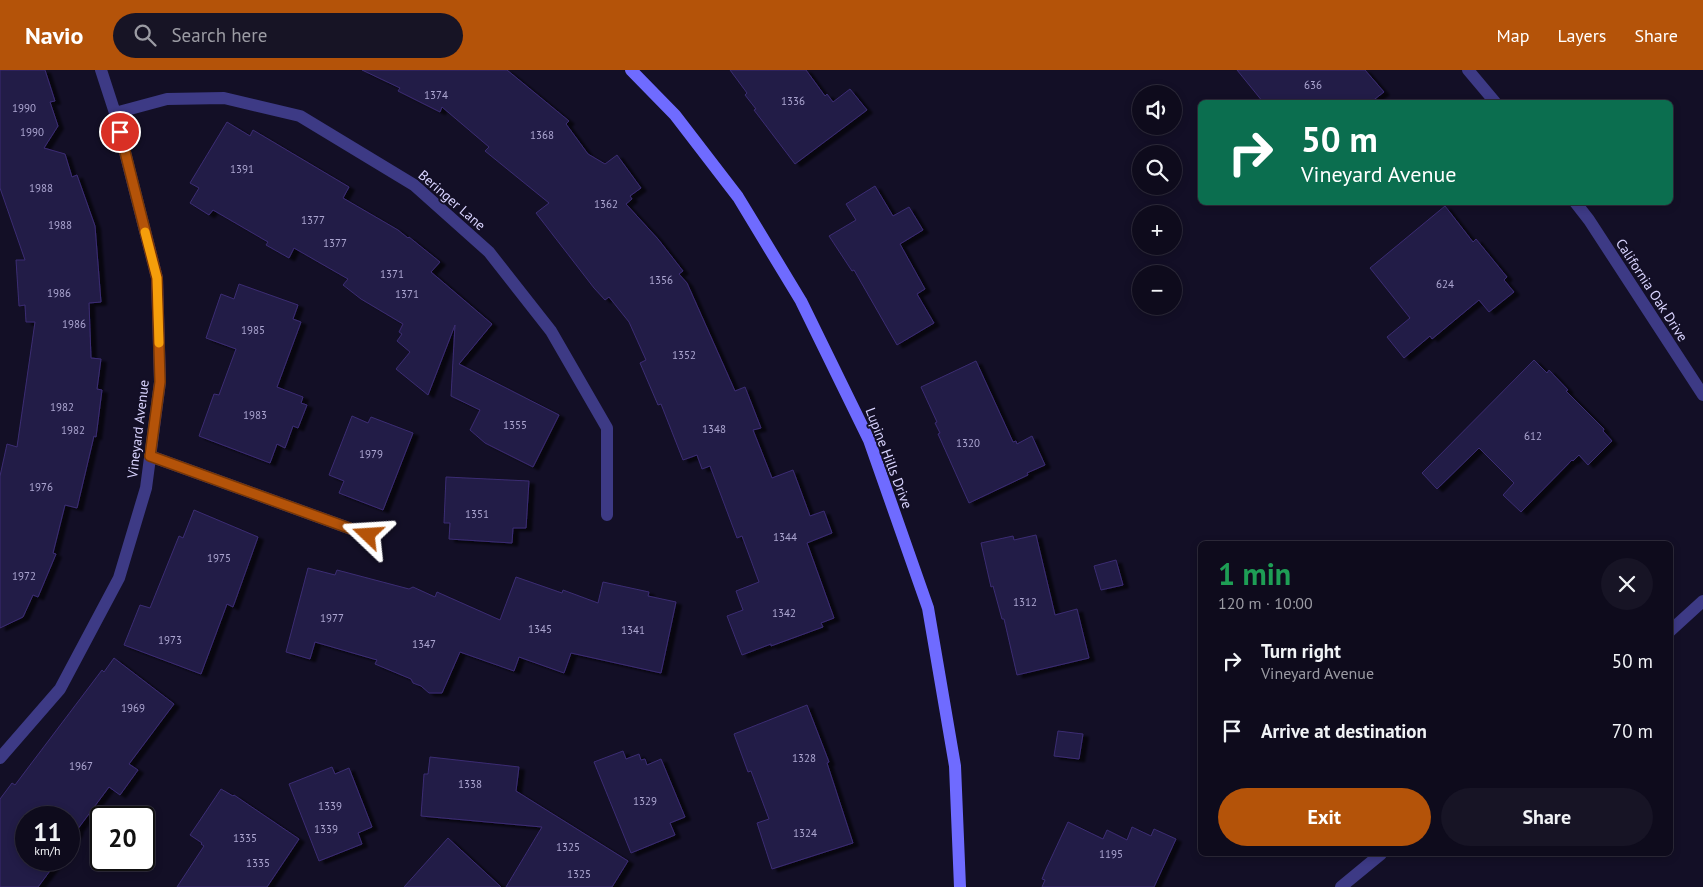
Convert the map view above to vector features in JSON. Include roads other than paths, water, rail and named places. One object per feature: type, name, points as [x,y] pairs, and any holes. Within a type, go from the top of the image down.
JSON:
[{"type":"street","name":"Vineyard Avenue","points":[[0,758],[60,689],[119,578],[146,488],[160,382],[157,278],[115,114],[101,70]]},
{"type":"street","name":"Lupine Hills Drive","points":[[631,70],[675,115],[738,197],[801,302],[869,440],[928,608],[955,766],[960,887]]},
{"type":"street","points":[[1468,70],[1492,100]]},
{"type":"street","name":"Beringer Lane","points":[[115,114],[167,99],[224,98],[300,116],[414,185],[489,252],[551,331],[607,428],[607,515]]},
{"type":"street","name":"California Oak Drive","points":[[1577,205],[1703,395]]},
{"type":"street","points":[[150,456],[368,535]]},
{"type":"street","points":[[1673,628],[1703,601]]},
{"type":"street","points":[[1341,887],[1379,856]]}]
